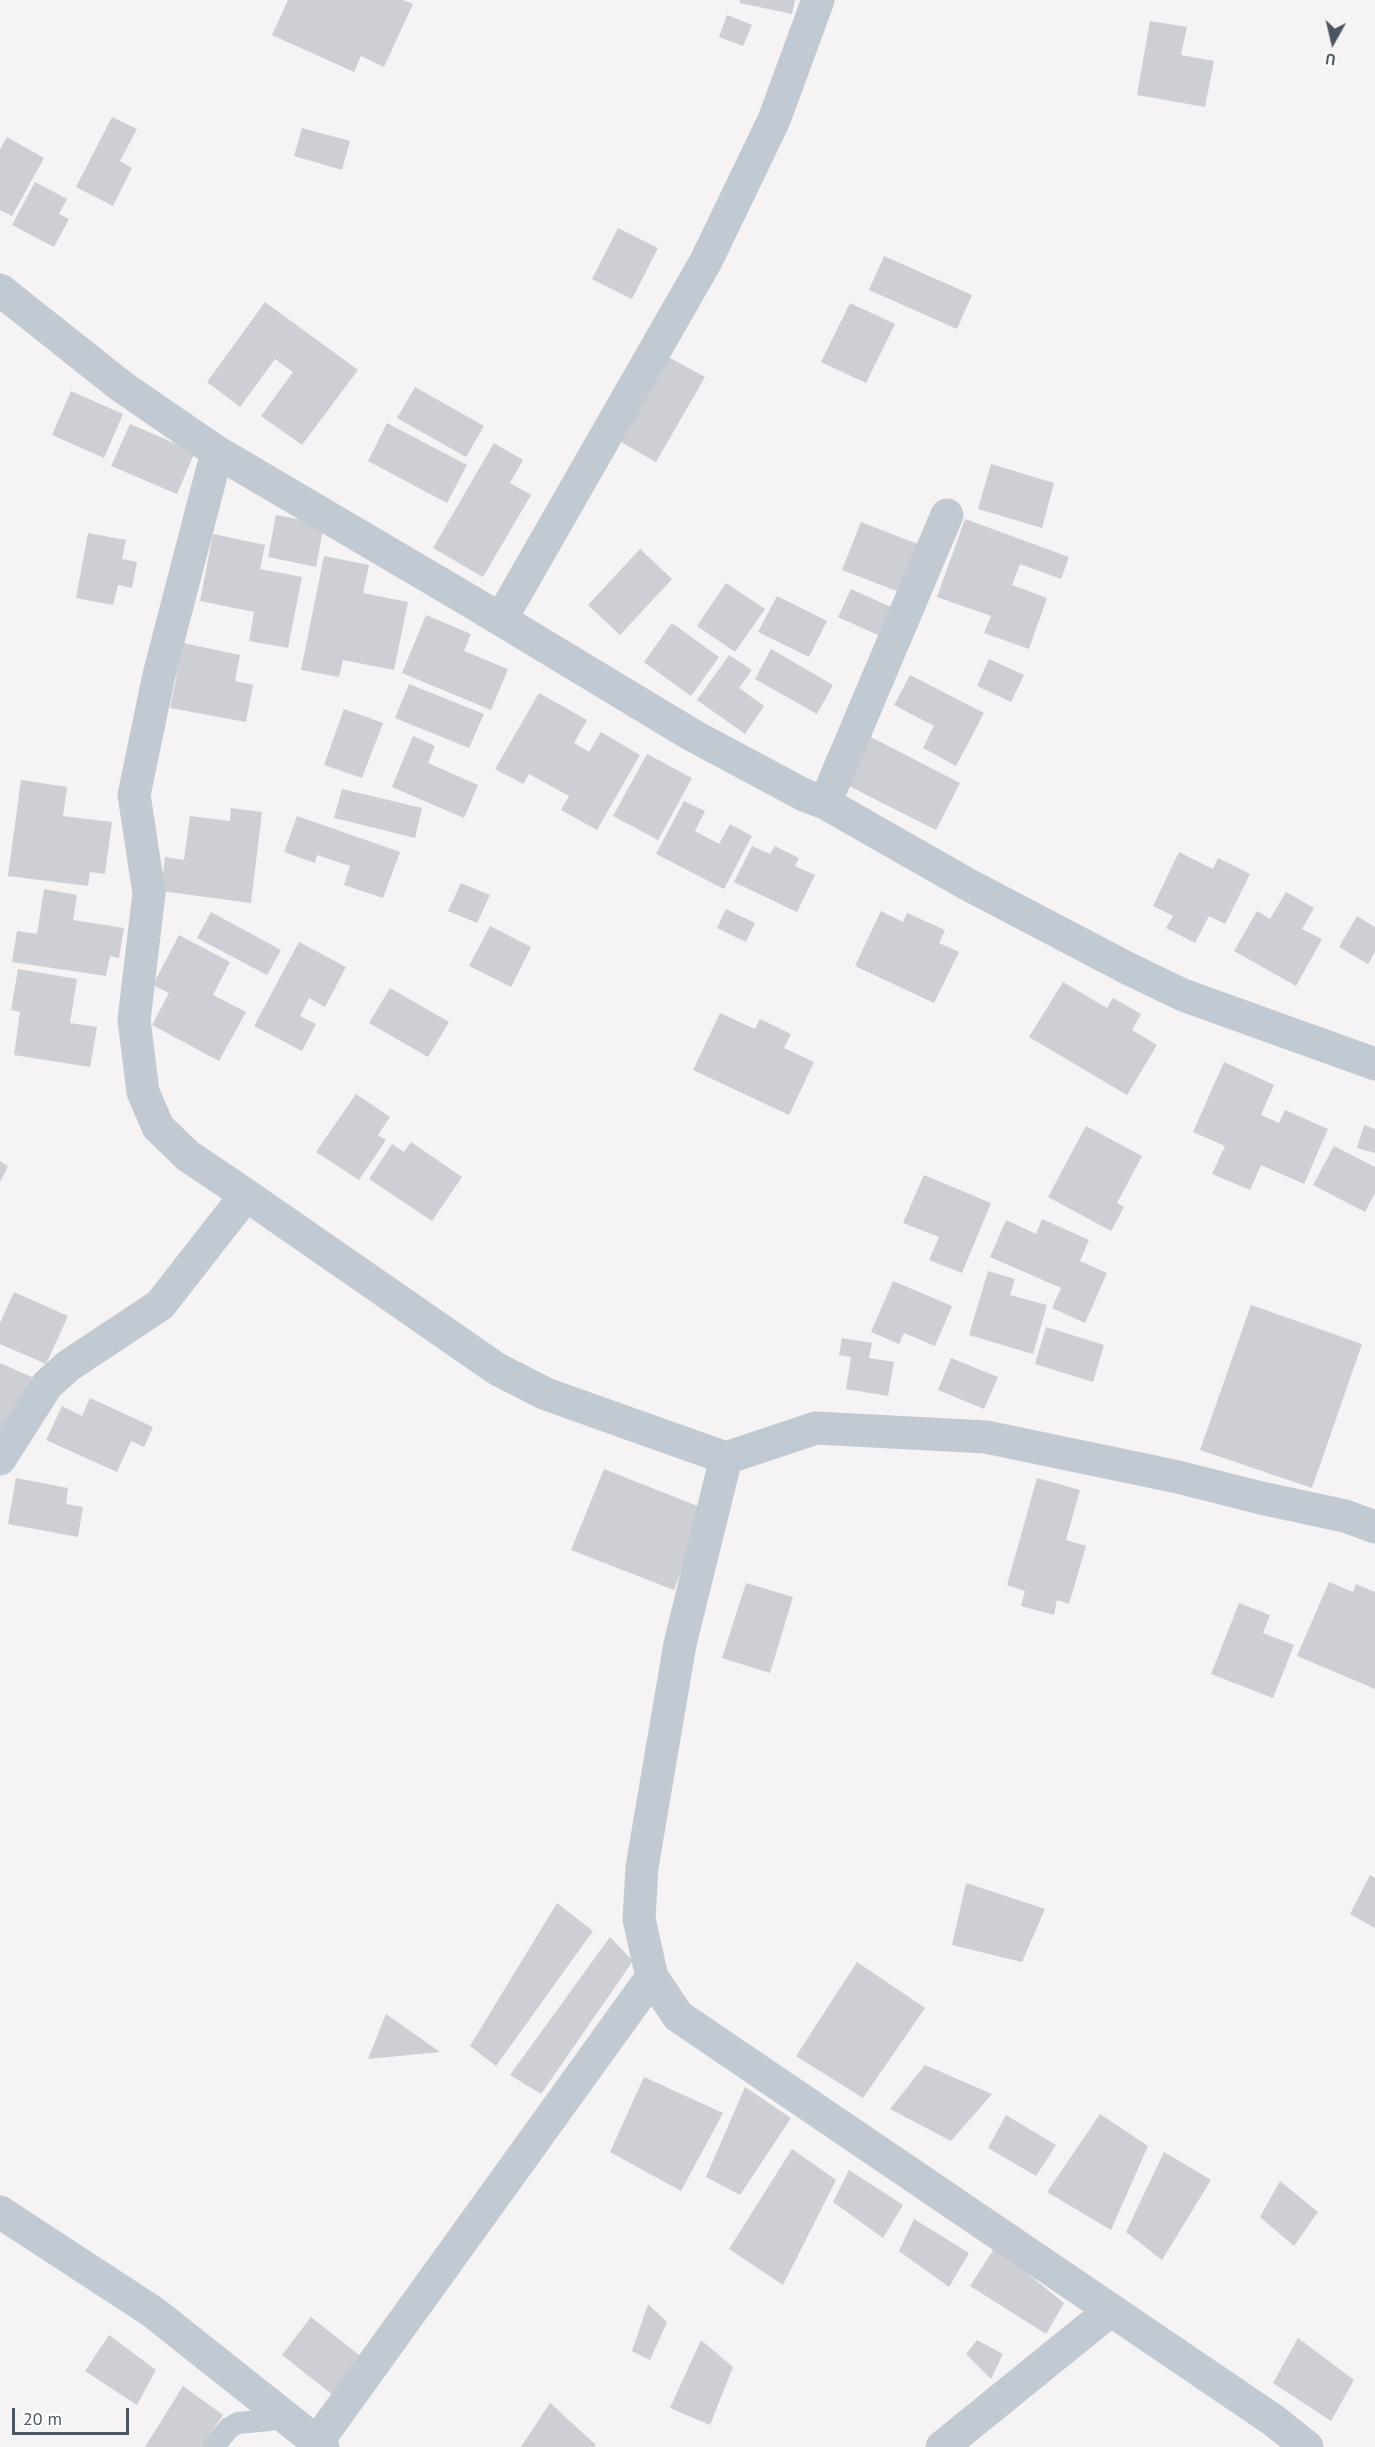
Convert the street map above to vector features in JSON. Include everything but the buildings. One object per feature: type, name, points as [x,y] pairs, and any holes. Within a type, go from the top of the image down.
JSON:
[{"type":"street","points":[[501,619],[706,261],[774,120],[818,0]]},
{"type":"street","points":[[0,290],[121,386],[217,452],[501,619],[692,735],[804,795],[825,803],[968,884],[1183,995],[1375,1064]]},
{"type":"street","points":[[217,452],[159,675],[134,795],[149,893],[134,1020],[143,1092],[158,1127],[188,1156],[497,1369],[546,1394],[726,1458],[816,1428],[986,1437],[1178,1477],[1345,1516],[1375,1527]]},
{"type":"street","points":[[825,803],[948,515]]},
{"type":"street","points":[[0,1459],[47,1385],[68,1366],[160,1305],[246,1195]]},
{"type":"street","points":[[726,1458],[680,1644],[642,1867],[639,1918],[652,1977],[678,2016],[1273,2420],[1307,2447]]},
{"type":"street","points":[[0,2212],[153,2312],[320,2445],[652,1977]]},
{"type":"street","points":[[942,2447],[1111,2310]]},
{"type":"lane","points":[[213,2447],[229,2428],[238,2423],[270,2420],[279,2412]]}]
